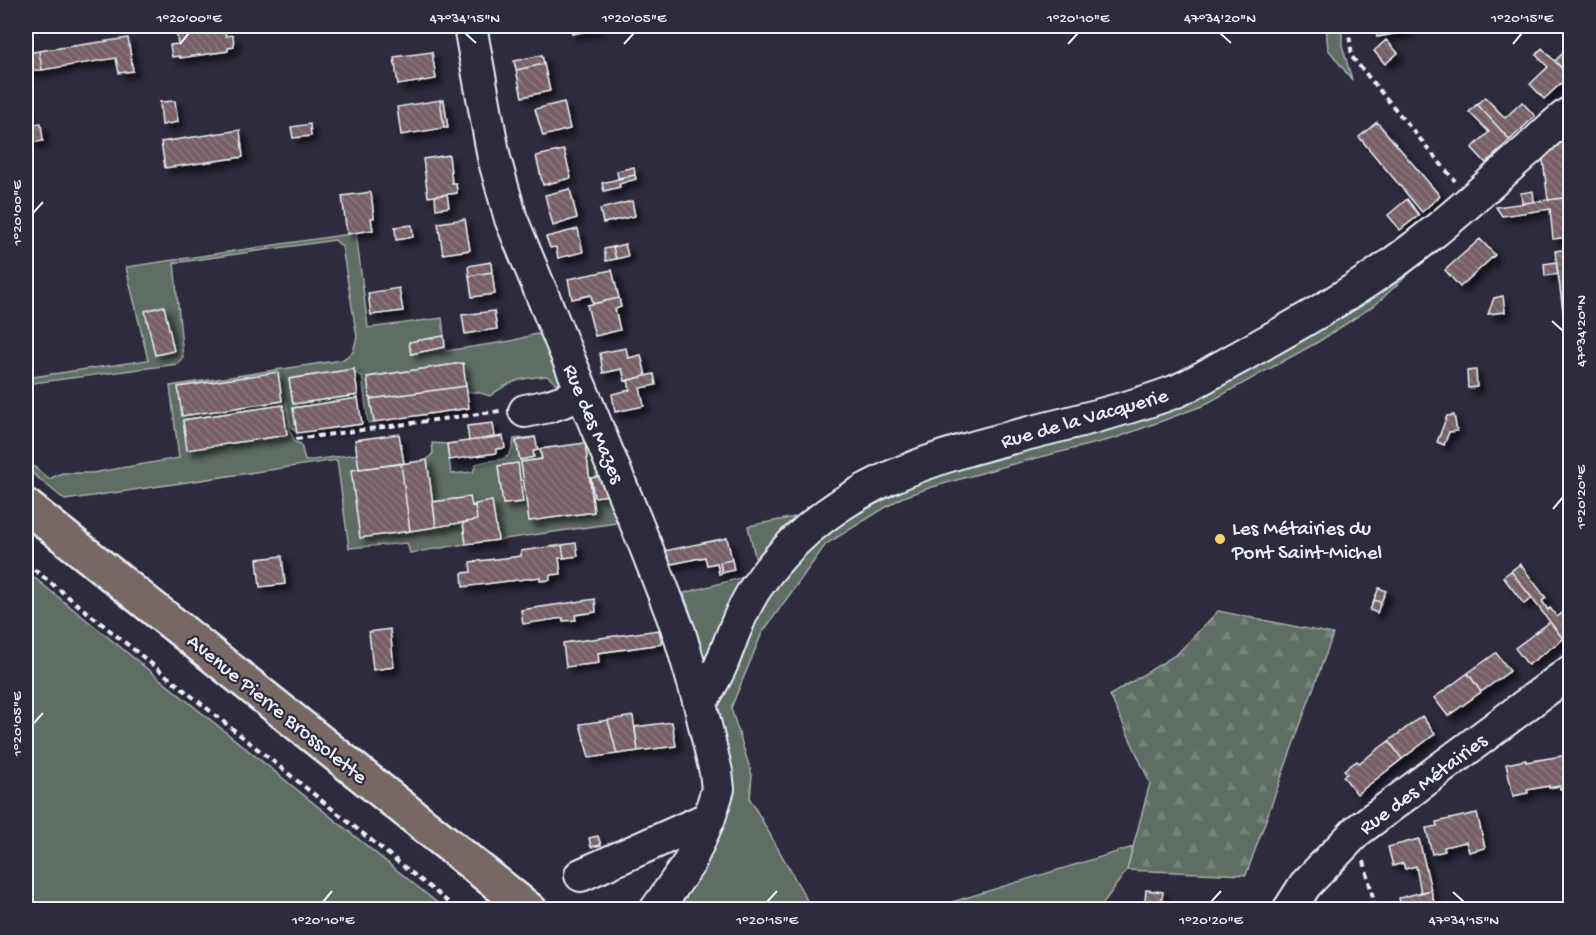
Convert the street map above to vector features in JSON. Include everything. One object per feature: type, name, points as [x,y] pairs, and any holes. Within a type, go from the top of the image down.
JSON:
[{"type":"main road","name":"Avenue Pierre Brossolette","points":[[26,506],[530,909]]},
{"type":"street","name":"Rue des Mazes","points":[[470,26],[494,158],[505,200],[520,243],[651,557],[679,632],[717,772],[718,789],[709,818],[689,863],[656,909]]},
{"type":"street","name":"Rue de la Vacquerie","points":[[700,704],[721,665],[735,625],[756,588],[780,557],[835,507],[870,486],[957,452],[1118,410],[1178,390],[1327,307],[1373,278],[1430,235],[1570,113]]},
{"type":"street","points":[[525,411],[549,406],[583,394]]},
{"type":"street","name":"Rue des Métairies","points":[[1289,909],[1305,885],[1357,831],[1570,672]]},
{"type":"street","points":[[581,875],[709,818]]},
{"type":"path","points":[[1348,26],[1352,57],[1470,200]]},
{"type":"path","points":[[296,439],[482,412],[525,411]]},
{"type":"path","points":[[26,563],[458,909]]},
{"type":"path","points":[[1357,831],[1376,909]]},
{"type":"green space","points":[[1326,26],[1342,26],[1342,45],[1352,80],[1328,49]]},
{"type":"green space","points":[[1455,195],[1452,208],[1441,220],[1370,274],[1309,312],[1199,373],[1158,392],[1109,409],[1012,432],[936,454],[888,473],[844,497],[806,526],[775,559],[735,619],[709,672],[684,593],[752,575],[757,565],[748,526],[800,516],[871,471],[943,444],[1137,390],[1228,349],[1332,290],[1392,250],[1430,219],[1444,201]]},
{"type":"green space","points":[[1456,230],[1375,305],[1318,342],[1202,406],[1116,438],[1013,464],[901,498],[826,544],[762,633],[731,708],[752,775],[750,799],[812,909],[669,910],[693,876],[713,713],[759,592],[867,493],[1129,413]]},
{"type":"green space","points":[[356,233],[368,328],[442,318],[444,336],[409,342],[411,354],[445,347],[446,351],[511,341],[536,334],[546,336],[565,387],[558,385],[547,376],[517,381],[504,386],[490,396],[467,392],[462,363],[368,377],[374,422],[368,423],[362,376],[354,373],[354,369],[289,379],[293,404],[358,395],[358,398],[294,408],[297,433],[291,426],[286,402],[290,431],[295,442],[301,444],[305,461],[357,454],[360,537],[463,523],[466,544],[410,553],[407,543],[349,548],[337,460],[65,500],[26,468],[26,460],[49,479],[62,473],[92,473],[179,458],[170,386],[342,360],[353,352],[357,337],[342,247],[335,240],[174,263],[183,357],[178,364],[26,384],[26,378],[148,360],[126,267]]},
{"type":"green space","points":[[581,426],[602,476],[591,478],[594,496],[610,495],[614,505],[616,523],[498,540],[492,501],[472,506],[470,497],[433,502],[427,460],[433,453],[432,443],[447,444],[451,474],[473,472],[476,464],[506,458],[514,439],[535,437],[516,441],[520,460],[540,449],[542,459],[521,463],[529,521],[594,512]],"holes":[[[518,463],[522,502],[503,504],[498,466]]]},
{"type":"green space","points":[[26,571],[445,909],[26,909]]},
{"type":"green space","points":[[1218,611],[1333,634],[1246,875],[1127,870],[1150,783],[1110,695],[1177,654]]},
{"type":"green space","points":[[1133,847],[1127,870],[1099,909],[929,909]]},
{"type":"building","points":[[224,26],[226,36],[233,35],[234,47],[228,48],[228,51],[180,58],[179,56],[172,57],[170,45],[178,44],[176,30]]},
{"type":"building","points":[[570,26],[599,26],[600,28],[572,34]]},
{"type":"building","points":[[1375,26],[1408,26],[1409,31],[1377,37]]},
{"type":"building","points":[[128,38],[133,71],[119,73],[116,58],[42,70],[39,51]]},
{"type":"building","points":[[1386,40],[1398,53],[1385,64],[1374,51]]},
{"type":"building","points":[[1570,46],[1570,74],[1569,76],[1555,61]]},
{"type":"building","points":[[1542,48],[1569,76],[1544,99],[1530,84],[1548,67],[1536,55]]},
{"type":"building","points":[[39,51],[42,70],[26,71],[26,53]]},
{"type":"building","points":[[432,52],[436,79],[398,85],[394,57]]},
{"type":"building","points":[[542,55],[544,64],[516,70],[514,61]]},
{"type":"building","points":[[544,64],[550,91],[522,97],[516,70]]},
{"type":"building","points":[[1485,97],[1505,118],[1522,102],[1535,116],[1510,140],[1477,104]]},
{"type":"building","points":[[440,100],[444,100],[448,128],[444,128]]},
{"type":"building","points":[[440,100],[444,128],[401,135],[397,107]]},
{"type":"building","points":[[175,101],[178,122],[162,125],[160,102]]},
{"type":"building","points":[[564,102],[570,129],[543,136],[535,109]]},
{"type":"building","points":[[1477,104],[1510,140],[1486,163],[1472,148],[1489,132],[1469,112]]},
{"type":"building","points":[[26,107],[28,125],[41,123],[43,141],[31,143],[30,132],[26,133]]},
{"type":"building","points":[[1377,122],[1440,196],[1422,212],[1359,137]]},
{"type":"building","points":[[310,124],[311,136],[293,138],[291,127]]},
{"type":"building","points":[[240,130],[243,157],[165,168],[161,142]]},
{"type":"building","points":[[1563,134],[1570,197],[1548,200],[1542,152]]},
{"type":"building","points":[[564,150],[571,178],[543,185],[536,156]]},
{"type":"building","points":[[449,155],[452,183],[456,183],[457,193],[428,197],[423,159]]},
{"type":"building","points":[[634,167],[635,175],[618,178],[617,171]]},
{"type":"building","points":[[635,175],[636,179],[619,184],[620,187],[604,191],[602,183]]},
{"type":"building","points":[[570,189],[577,218],[553,226],[545,195]]},
{"type":"building","points":[[1533,191],[1534,202],[1522,203],[1521,193]]},
{"type":"building","points":[[371,192],[373,230],[347,234],[342,196]]},
{"type":"building","points":[[447,194],[449,207],[436,209],[435,196]]},
{"type":"building","points":[[1570,197],[1570,237],[1553,239],[1550,209],[1502,216],[1496,207]]},
{"type":"building","points":[[1407,199],[1419,215],[1400,230],[1388,215]]},
{"type":"building","points":[[632,201],[635,216],[603,223],[600,209]]},
{"type":"building","points":[[465,219],[470,250],[443,254],[438,223]]},
{"type":"building","points":[[412,225],[413,237],[396,240],[395,227]]},
{"type":"building","points":[[578,229],[583,252],[558,258],[556,247],[550,248],[546,237]]},
{"type":"building","points":[[1480,239],[1495,255],[1460,287],[1445,270]]},
{"type":"building","points":[[625,244],[628,256],[616,259],[613,247]]},
{"type":"building","points":[[613,247],[616,259],[606,261],[604,249]]},
{"type":"building","points":[[1570,249],[1570,301],[1562,303],[1555,251]]},
{"type":"building","points":[[491,262],[492,272],[469,276],[468,266]]},
{"type":"building","points":[[1556,262],[1558,274],[1545,276],[1544,264]]},
{"type":"building","points":[[612,270],[619,298],[593,304],[591,295],[572,299],[568,279]]},
{"type":"building","points":[[492,272],[495,294],[472,297],[469,276]]},
{"type":"building","points":[[399,288],[403,311],[371,315],[368,293]]},
{"type":"building","points":[[1503,296],[1505,312],[1488,314],[1494,298]]},
{"type":"building","points":[[619,298],[621,307],[615,309],[620,330],[595,336],[587,305]]},
{"type":"building","points":[[1570,301],[1570,336],[1567,337],[1562,303]]},
{"type":"building","points":[[164,306],[174,351],[155,355],[145,311]]},
{"type":"building","points":[[494,311],[497,329],[465,334],[462,315]]},
{"type":"building","points":[[444,336],[445,347],[411,354],[409,342]]},
{"type":"building","points":[[626,348],[628,358],[641,355],[646,376],[625,381],[622,369],[603,373],[600,353]]},
{"type":"building","points":[[1570,361],[1570,375],[1566,376],[1565,362]]},
{"type":"building","points":[[463,363],[466,386],[370,399],[367,377]]},
{"type":"building","points":[[354,369],[358,395],[293,404],[289,379]]},
{"type":"building","points":[[1476,370],[1477,387],[1468,388],[1467,371]]},
{"type":"building","points":[[278,372],[282,401],[182,416],[178,387]]},
{"type":"building","points":[[654,374],[656,385],[640,388],[644,406],[615,412],[612,394],[630,390],[628,380]]},
{"type":"building","points":[[466,386],[469,408],[374,422],[370,399]]},
{"type":"building","points":[[358,398],[362,424],[297,433],[293,408]]},
{"type":"building","points":[[283,405],[287,435],[187,450],[183,420]]},
{"type":"building","points":[[1454,415],[1457,431],[1449,432],[1444,445],[1437,442],[1447,416]]},
{"type":"building","points":[[493,423],[495,437],[469,441],[467,426]]},
{"type":"building","points":[[399,434],[404,463],[359,469],[355,440]]},
{"type":"building","points":[[503,436],[505,448],[496,449],[496,453],[449,460],[447,444]]},
{"type":"building","points":[[535,437],[538,450],[533,451],[534,457],[520,460],[516,441]]},
{"type":"building","points":[[585,443],[594,512],[529,521],[521,462],[542,459],[540,449]]},
{"type":"building","points":[[427,460],[436,527],[410,531],[401,464]]},
{"type":"building","points":[[518,463],[523,502],[503,504],[498,466]]},
{"type":"building","points":[[401,464],[410,531],[360,538],[351,470]]},
{"type":"building","points":[[602,476],[610,495],[594,497],[591,478]]},
{"type":"building","points":[[470,497],[472,506],[475,505],[477,520],[436,527],[433,502]]},
{"type":"building","points":[[492,501],[498,540],[466,544],[463,523],[477,520],[475,504]]},
{"type":"building","points":[[727,538],[732,560],[720,562],[722,573],[719,574],[717,563],[707,565],[705,557],[667,565],[664,551]]},
{"type":"building","points":[[576,543],[578,556],[564,558],[562,545]]},
{"type":"building","points":[[562,545],[564,558],[559,558],[561,574],[550,575],[550,580],[540,581],[540,577],[463,587],[462,573],[471,572],[470,562],[521,556],[521,551]]},
{"type":"building","points":[[282,556],[285,584],[260,587],[257,559]]},
{"type":"building","points":[[732,560],[734,570],[722,573],[720,562]]},
{"type":"building","points":[[1520,564],[1546,598],[1542,601],[1548,610],[1550,608],[1557,617],[1570,607],[1570,634],[1563,639],[1511,571]]},
{"type":"building","points":[[1511,571],[1532,598],[1524,604],[1503,577]]},
{"type":"building","points":[[1379,588],[1386,591],[1381,602],[1374,600]]},
{"type":"building","points":[[595,599],[596,612],[575,615],[576,620],[563,621],[563,618],[523,624],[521,610]]},
{"type":"building","points":[[1374,600],[1381,602],[1377,613],[1370,610]]},
{"type":"building","points":[[1550,622],[1563,639],[1528,665],[1515,648]]},
{"type":"building","points":[[390,629],[394,667],[373,670],[369,632]]},
{"type":"building","points":[[659,630],[662,644],[598,653],[599,663],[566,667],[563,643]]},
{"type":"building","points":[[1496,653],[1510,671],[1481,692],[1468,673]]},
{"type":"building","points":[[1468,673],[1481,692],[1448,716],[1434,698]]},
{"type":"building","points":[[633,716],[638,751],[617,754],[608,720]]},
{"type":"building","points":[[1422,716],[1435,734],[1402,759],[1389,741]]},
{"type":"building","points":[[608,720],[617,754],[589,758],[580,724]]},
{"type":"building","points":[[672,722],[676,746],[638,751],[635,727]]},
{"type":"building","points":[[1389,741],[1402,759],[1357,794],[1343,776],[1347,774],[1344,770],[1357,761],[1359,763]]},
{"type":"building","points":[[1567,755],[1570,787],[1560,789],[1559,786],[1549,788],[1549,786],[1527,790],[1528,793],[1513,796],[1506,764]]},
{"type":"building","points":[[1477,813],[1485,848],[1469,852],[1466,842],[1444,847],[1445,851],[1432,854],[1426,828],[1437,826],[1436,822]]},
{"type":"building","points":[[598,836],[601,845],[591,847],[589,838]]},
{"type":"building","points":[[1419,839],[1431,890],[1421,893],[1416,866],[1405,869],[1403,863],[1393,866],[1388,847]]},
{"type":"building","points":[[1146,890],[1163,892],[1160,910],[1144,910]]},
{"type":"building","points":[[1431,890],[1436,910],[1402,910],[1399,898]]},
{"type":"place","name":"Les Métairies du Pont Saint-Michel","points":[[1220,539]]}]
